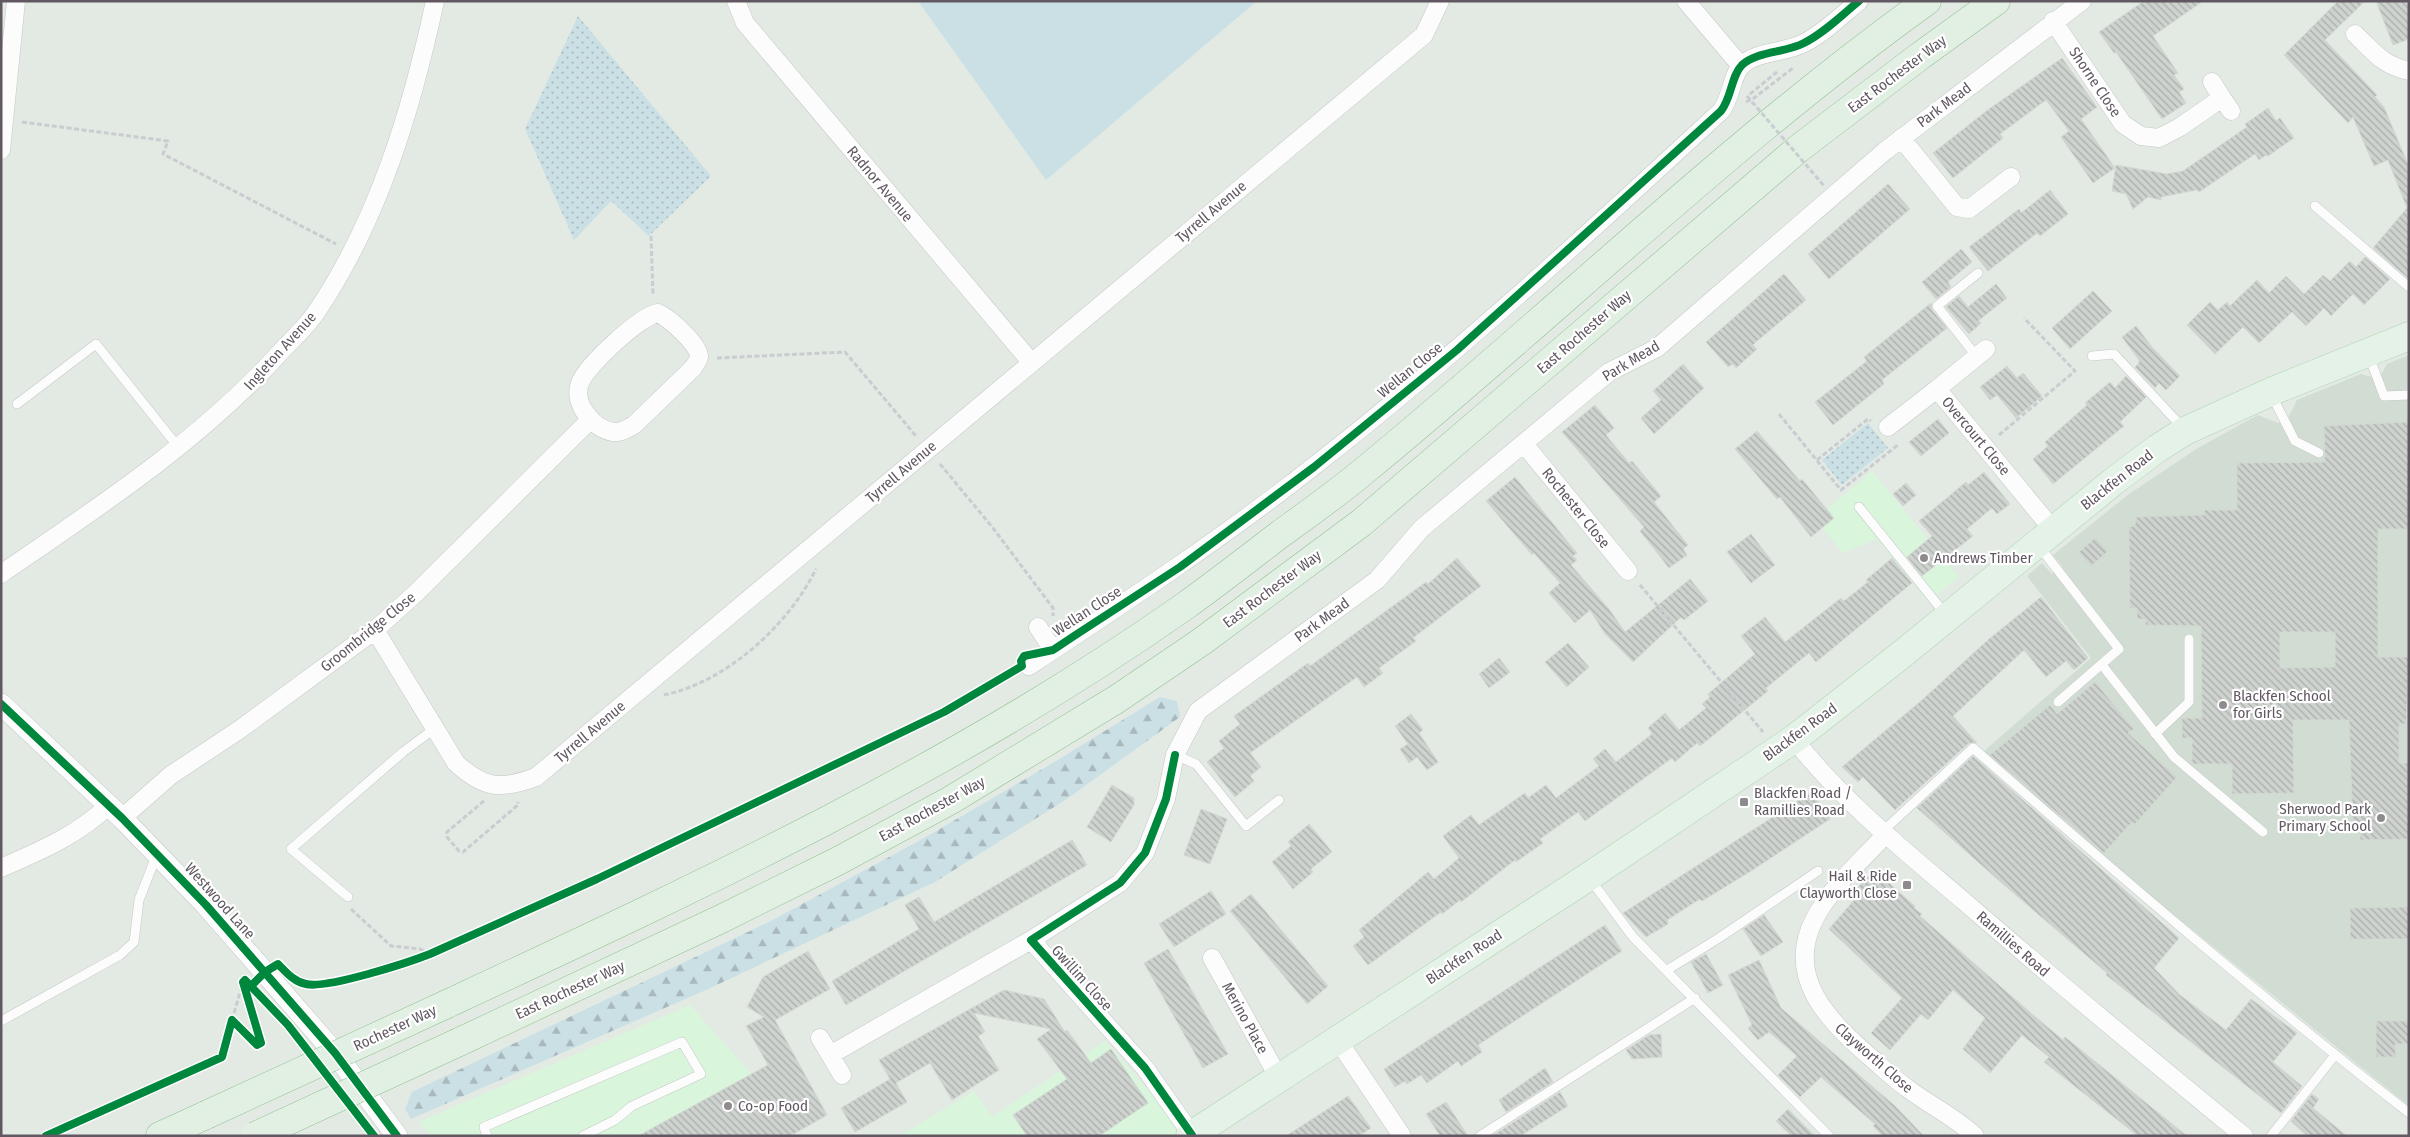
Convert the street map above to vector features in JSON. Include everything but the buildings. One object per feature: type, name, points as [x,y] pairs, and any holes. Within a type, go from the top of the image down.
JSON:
[{"type":"highway","name":"Rochester Way","points":[[160,1136],[634,916],[853,808],[1001,726],[1184,606],[1363,472],[1735,151],[1818,83],[1927,1]]},
{"type":"highway","name":"East Rochester Way","points":[[255,1136],[721,920],[838,861],[968,790],[1117,699],[1193,648],[1361,523],[1798,149],[1996,1]]},
{"type":"main road","name":"Blackfen Road","points":[[1191,1135],[1588,877],[1786,744],[1948,618],[2114,481],[2185,431],[2270,392],[2409,336]]},
{"type":"street","points":[[1,150],[16,1]]},
{"type":"street","name":"Ingleton Avenue","points":[[1,574],[179,448],[240,396],[317,312],[351,252],[394,153],[436,1]]},
{"type":"street","name":"Radnor Avenue","points":[[736,1],[745,23],[1031,362]]},
{"type":"street","name":"Tyrrell Avenue","points":[[375,630],[456,763],[468,774],[488,784],[518,784],[536,777],[1424,35],[1440,1]]},
{"type":"street","points":[[1686,1],[1741,66],[1754,58],[1803,44],[1859,1]]},
{"type":"street","name":"Park Mead","points":[[1175,755],[1198,711],[1377,580],[1422,528],[1609,372],[1657,348],[1772,246],[1901,138],[2053,21],[2082,1]]},
{"type":"street","name":"Shorne Close","points":[[2053,21],[2123,124],[2141,136],[2159,138],[2226,104],[2212,82]]},
{"type":"street","points":[[2355,34],[2382,61],[2391,67],[2409,71]]},
{"type":"street","name":"Wellan Close","points":[[1029,666],[1180,567],[1314,467],[1457,350],[1721,110],[1726,104],[1735,77],[1741,66]]},
{"type":"street","points":[[1901,138],[1957,207],[1969,209],[2011,177]]},
{"type":"street","points":[[654,314],[666,316],[693,344],[698,352],[699,359],[693,368],[634,425],[623,431],[612,432],[601,427],[582,408],[578,394],[580,384],[584,376],[637,323],[654,314]]},
{"type":"street","points":[[1937,389],[1981,353]]},
{"type":"street","name":"Overcourt Close","points":[[1888,427],[1937,389],[1985,446],[2046,538]]},
{"type":"street","name":"Groombridge Close","points":[[1,868],[61,842],[90,822],[116,812],[239,730],[375,630],[416,593],[591,419]]},
{"type":"street","name":"Rochester Close","points":[[1524,444],[1628,571]]},
{"type":"street","name":"Wellan Close","points":[[1038,627],[1053,650]]},
{"type":"street","name":"Westwood Lane","points":[[1,704],[157,853],[258,979],[335,1053],[397,1136]]},
{"type":"street","name":"Ramillies Road","points":[[1786,744],[1884,832],[2092,1012],[2244,1136]]},
{"type":"street","name":"Gwillim Close","points":[[830,1055],[1031,940],[1120,882],[1145,853],[1166,799],[1175,755]]},
{"type":"street","name":"Clayworth Close","points":[[1884,832],[1815,917],[1806,945],[1806,970],[1809,985],[1825,1015],[1836,1028],[1906,1088],[1962,1124],[1976,1136]]},
{"type":"street","name":"Gwillim Close","points":[[1031,940],[1145,1068],[1191,1135]]},
{"type":"street","name":"Merino Place","points":[[1212,958],[1279,1078]]},
{"type":"street","points":[[820,1038],[842,1075]]},
{"type":"street","points":[[1337,1039],[1402,1136]]},
{"type":"lane","points":[[2315,206],[2409,287]]},
{"type":"lane","points":[[1978,273],[1937,306],[1981,353]]},
{"type":"lane","points":[[17,404],[96,344],[179,448]]},
{"type":"lane","points":[[2368,352],[2384,396],[2409,395]]},
{"type":"lane","points":[[2092,356],[2114,354],[2185,431]]},
{"type":"lane","points":[[2270,392],[2295,441],[2319,453]]},
{"type":"lane","points":[[1858,507],[1948,618]]},
{"type":"lane","points":[[2046,538],[2120,650],[2058,702]]},
{"type":"lane","points":[[2155,734],[2189,702],[2189,639]]},
{"type":"lane","points":[[2102,665],[2155,734],[2184,766],[2262,832]]},
{"type":"lane","points":[[346,895],[291,849],[389,764],[434,728]]},
{"type":"lane","points":[[1884,832],[1973,748],[2125,881],[2335,1055],[2409,1113]]},
{"type":"lane","points":[[1175,755],[1196,764],[1246,826],[1279,800]]},
{"type":"lane","points":[[1,1021],[120,955],[134,942],[139,900],[157,853]]},
{"type":"lane","points":[[1667,970],[1818,871]]},
{"type":"lane","points":[[1588,877],[1633,937],[1829,1136]]},
{"type":"lane","points":[[1480,1136],[1695,998]]},
{"type":"lane","points":[[487,1136],[484,1128],[682,1042],[701,1074],[632,1106],[615,1120],[582,1136]]},
{"type":"lane","points":[[2271,1136],[2335,1055]]},
{"type":"path","points":[[1754,98],[1793,68],[1789,62]]},
{"type":"path","points":[[1782,68],[1747,96],[1825,186]]},
{"type":"path","points":[[4,120],[168,141],[163,154],[351,252]]},
{"type":"path","points":[[652,236],[654,314]]},
{"type":"path","points":[[1985,446],[2075,371],[2024,318]]},
{"type":"path","points":[[699,359],[845,352],[994,528],[1053,608],[1052,615],[1074,636]]},
{"type":"path","points":[[1779,414],[1842,490],[1903,441]]},
{"type":"path","points":[[1817,460],[1868,419],[1888,427]]},
{"type":"path","points":[[633,696],[654,697],[684,691],[719,674],[753,649],[778,623],[809,582],[818,566]]},
{"type":"path","points":[[1628,571],[1786,744]]},
{"type":"path","points":[[488,784],[485,799],[447,832],[447,836],[459,851],[463,852],[518,805],[518,784]]},
{"type":"path","points":[[346,895],[350,908],[390,946],[420,948],[426,955],[442,948]]},
{"type":"path","points":[[243,982],[258,979]]},
{"type":"path","points":[[243,982],[247,998]]},
{"type":"path","points":[[230,1029],[243,982]]},
{"type":"path","points":[[232,1020],[238,1026]]},
{"type":"shaded area","name":"Blackfen School for Girls","points":[[2409,355],[2409,1106],[2104,858],[1983,752],[2091,658],[2027,576],[2042,563],[2052,574],[2062,566],[2053,555],[2129,494],[2198,448],[2258,415],[2278,423],[2288,418],[2297,400],[2361,374],[2372,377],[2382,373],[2387,364]]},
{"type":"shaded area","points":[[1872,471],[1959,577],[1928,602],[1877,539],[1843,553],[1815,519]]},
{"type":"shaded area","points":[[690,1005],[748,1070],[782,1136],[431,1136],[419,1122]]},
{"type":"shaded area","points":[[1105,1041],[1183,1129],[1173,1136],[899,1136],[974,1091],[992,1117]]},
{"type":"green space","points":[[918,1],[1257,1],[1046,180]]},
{"type":"green space","points":[[578,16],[711,176],[649,236],[611,201],[574,240],[525,129]]},
{"type":"green space","points":[[1868,423],[1888,448],[1842,485],[1822,460]]},
{"type":"green space","points":[[1160,697],[1177,701],[1180,717],[1067,799],[935,882],[706,990],[411,1119],[405,1109],[412,1092],[771,921],[926,837],[1056,761]]},
{"type":"cycle path","points":[[251,986],[265,972],[278,964],[298,981],[316,985],[367,974],[430,954],[597,879],[944,712],[1022,666],[1021,661],[1024,656],[1053,650],[1180,567],[1314,467],[1457,350],[1721,111],[1738,70],[1748,60],[1804,43],[1826,29],[1859,1]]},
{"type":"cycle path","points":[[1,704],[122,818],[206,905],[335,1053],[397,1136]]},
{"type":"cycle path","points":[[1175,755],[1166,799],[1145,853],[1120,883],[1031,940],[1145,1068],[1192,1135],[1190,1136]]},
{"type":"cycle path","points":[[232,1020],[257,1045],[261,1043],[243,982],[245,980],[288,1025],[374,1136]]},
{"type":"cycle path","points":[[46,1136],[222,1057],[232,1020]]},
{"type":"place","name":"Andrews Timber","points":[[1924,558]]},
{"type":"place","name":"Blackfen School for Girls","points":[[2223,705]]},
{"type":"place","name":"Blackfen Road / Ramillies Road","points":[[1744,802]]},
{"type":"place","name":"Sherwood Park Primary School","points":[[2381,818]]},
{"type":"place","name":"Hail & Ride Clayworth Close","points":[[1907,885]]},
{"type":"place","name":"Co-op Food","points":[[728,1106]]}]
